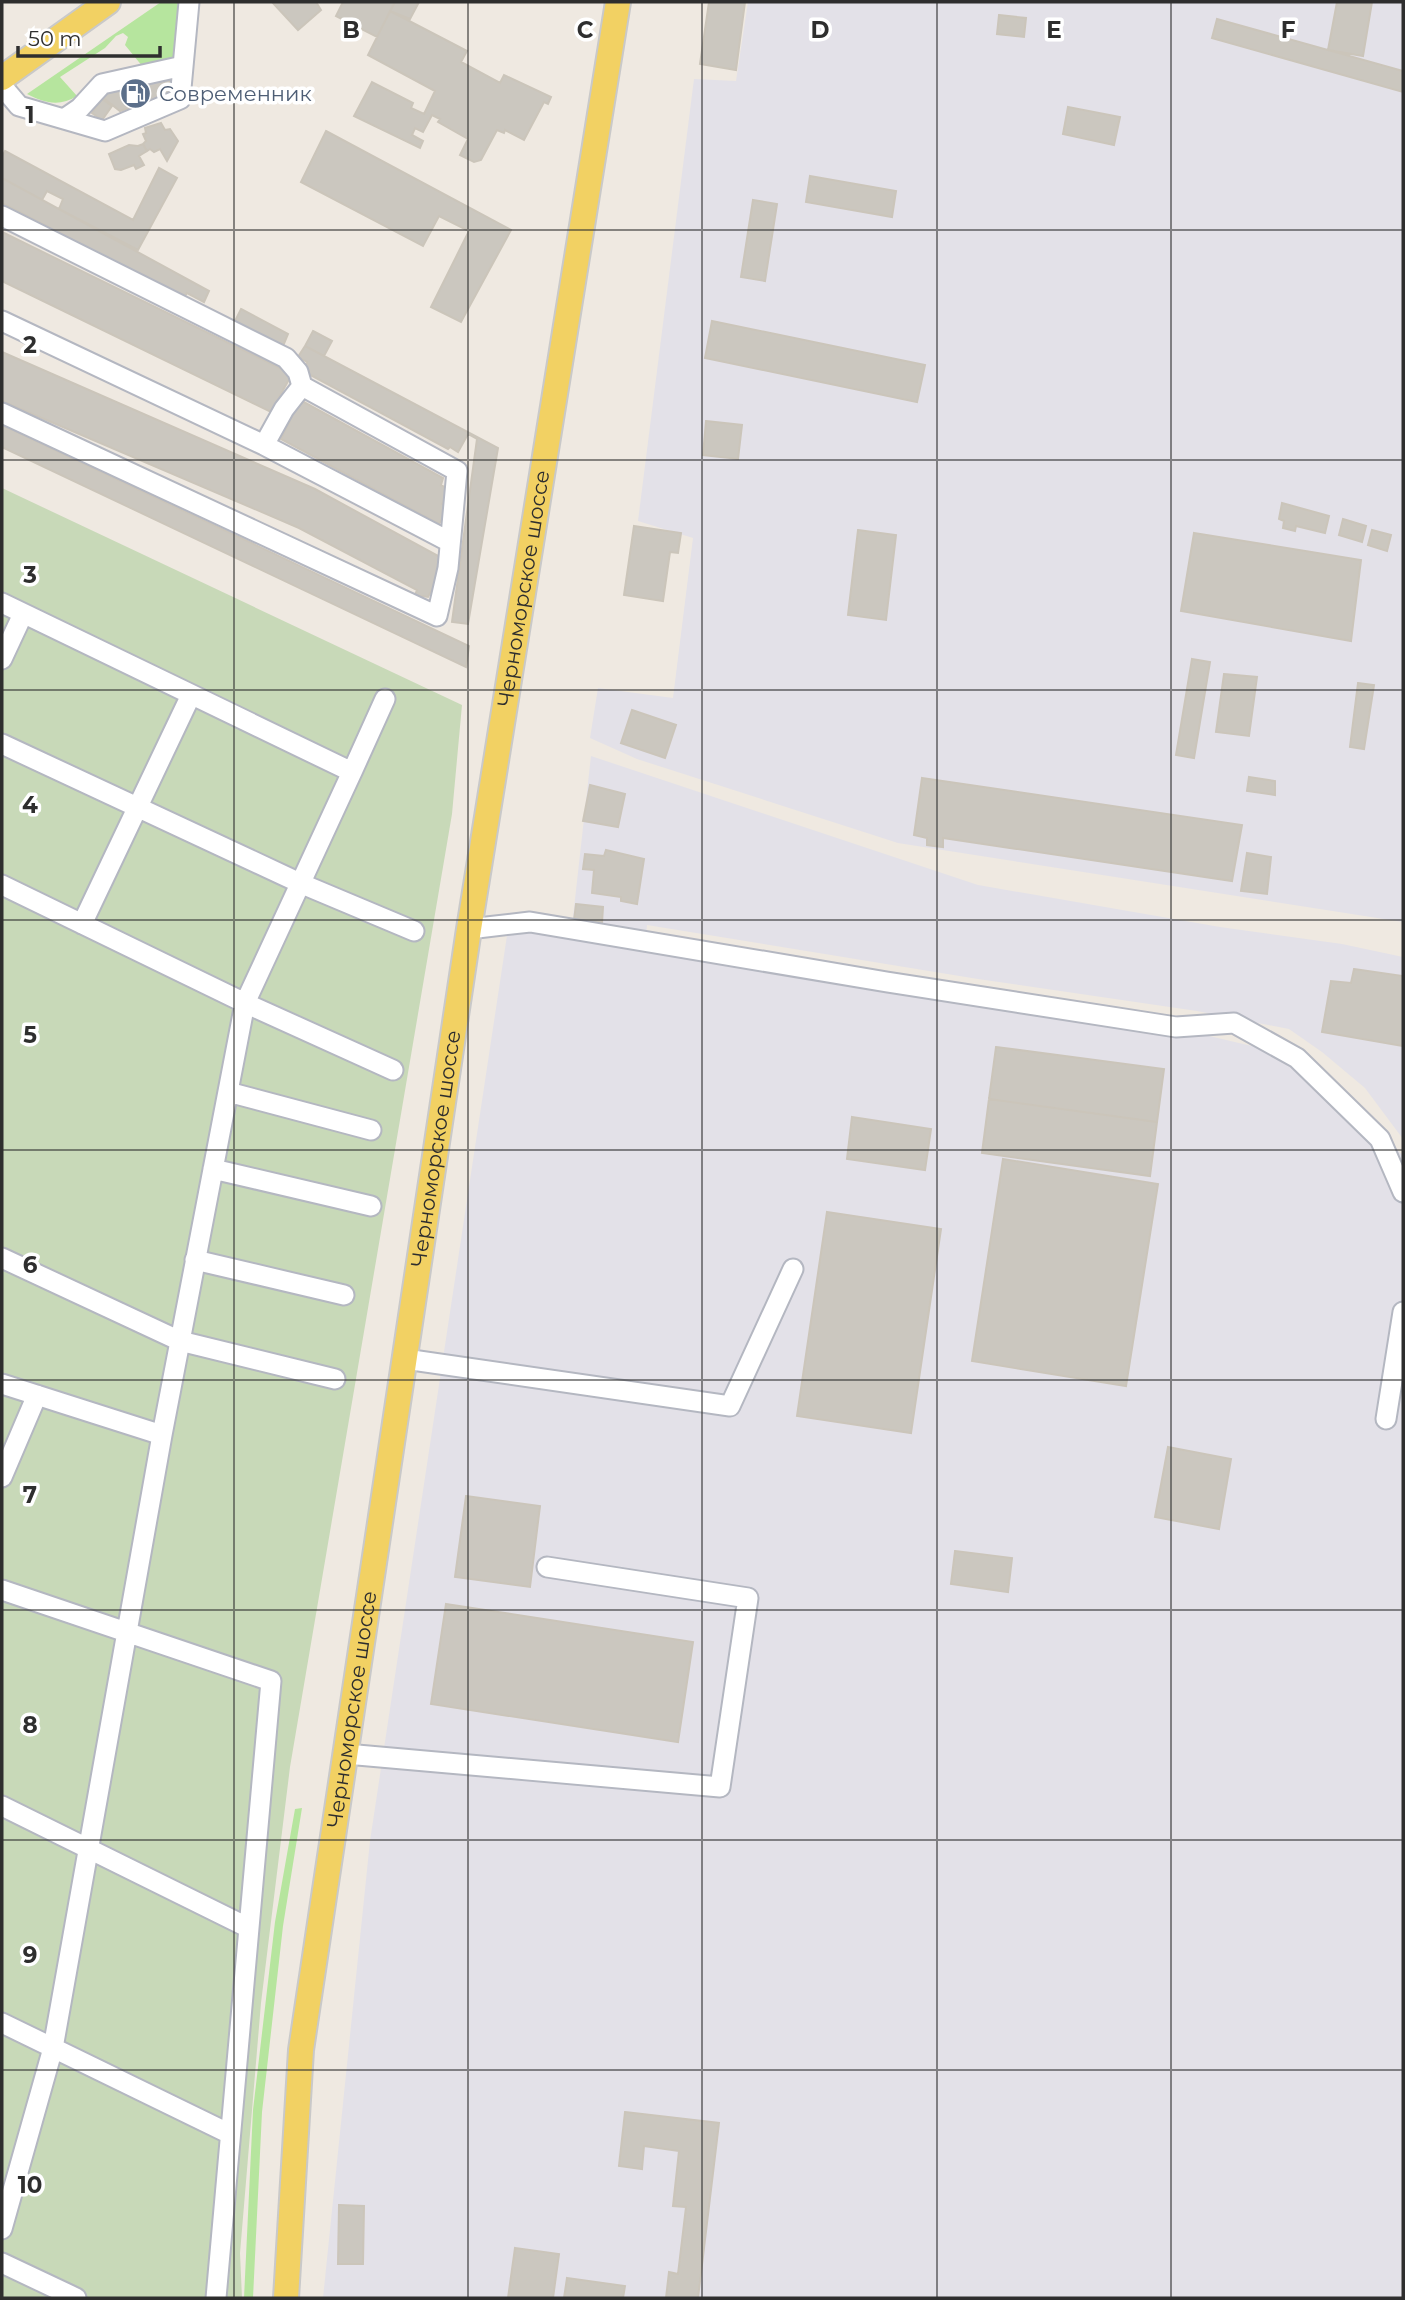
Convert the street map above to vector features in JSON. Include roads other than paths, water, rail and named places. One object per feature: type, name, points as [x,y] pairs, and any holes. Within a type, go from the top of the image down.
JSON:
[{"type":"main road","points":[[2,78],[108,2]]},
{"type":"main road","name":"Черноморское шоссе","points":[[286,2298],[301,2050],[469,929],[618,2]]},
{"type":"lane","points":[[2,86],[19,106],[105,131],[180,99],[189,2]]},
{"type":"lane","points":[[64,119],[80,108],[102,84],[183,66]]},
{"type":"lane","points":[[2,216],[286,358],[298,372],[302,386],[457,471],[448,568],[437,616],[2,413]]},
{"type":"lane","points":[[2,321],[264,445],[450,542]]},
{"type":"lane","points":[[264,445],[284,409],[302,386]]},
{"type":"lane","points":[[2,603],[352,772]]},
{"type":"lane","points":[[2,659],[23,614]]},
{"type":"lane","points":[[82,924],[191,695]]},
{"type":"lane","points":[[2,2229],[53,2048],[125,1633],[245,1003],[385,699]]},
{"type":"lane","points":[[2,744],[302,884],[414,931]]},
{"type":"lane","points":[[2,885],[245,1003],[393,1070]]},
{"type":"lane","points":[[469,929],[530,922],[1176,1027],[1234,1023],[1297,1058],[1380,1139],[1403,1192]]},
{"type":"lane","points":[[228,1092],[372,1130]]},
{"type":"lane","points":[[213,1169],[371,1206]]},
{"type":"lane","points":[[2,1258],[180,1341],[334,1379]]},
{"type":"lane","points":[[195,1260],[345,1295]]},
{"type":"lane","points":[[405,1359],[730,1406],[793,1269]]},
{"type":"lane","points":[[1386,1419],[1403,1312]]},
{"type":"lane","points":[[2,1384],[162,1435]]},
{"type":"lane","points":[[2,1477],[37,1395]]},
{"type":"lane","points":[[346,1754],[720,1787],[748,1598],[547,1567]]},
{"type":"lane","points":[[2,1590],[271,1681],[216,2298]]},
{"type":"lane","points":[[3,1808],[249,1928]]},
{"type":"lane","points":[[2,2023],[230,2134]]},
{"type":"lane","points":[[2,2263],[76,2298]]},
{"type":"place","name":"Современник","points":[[136,94]]}]
